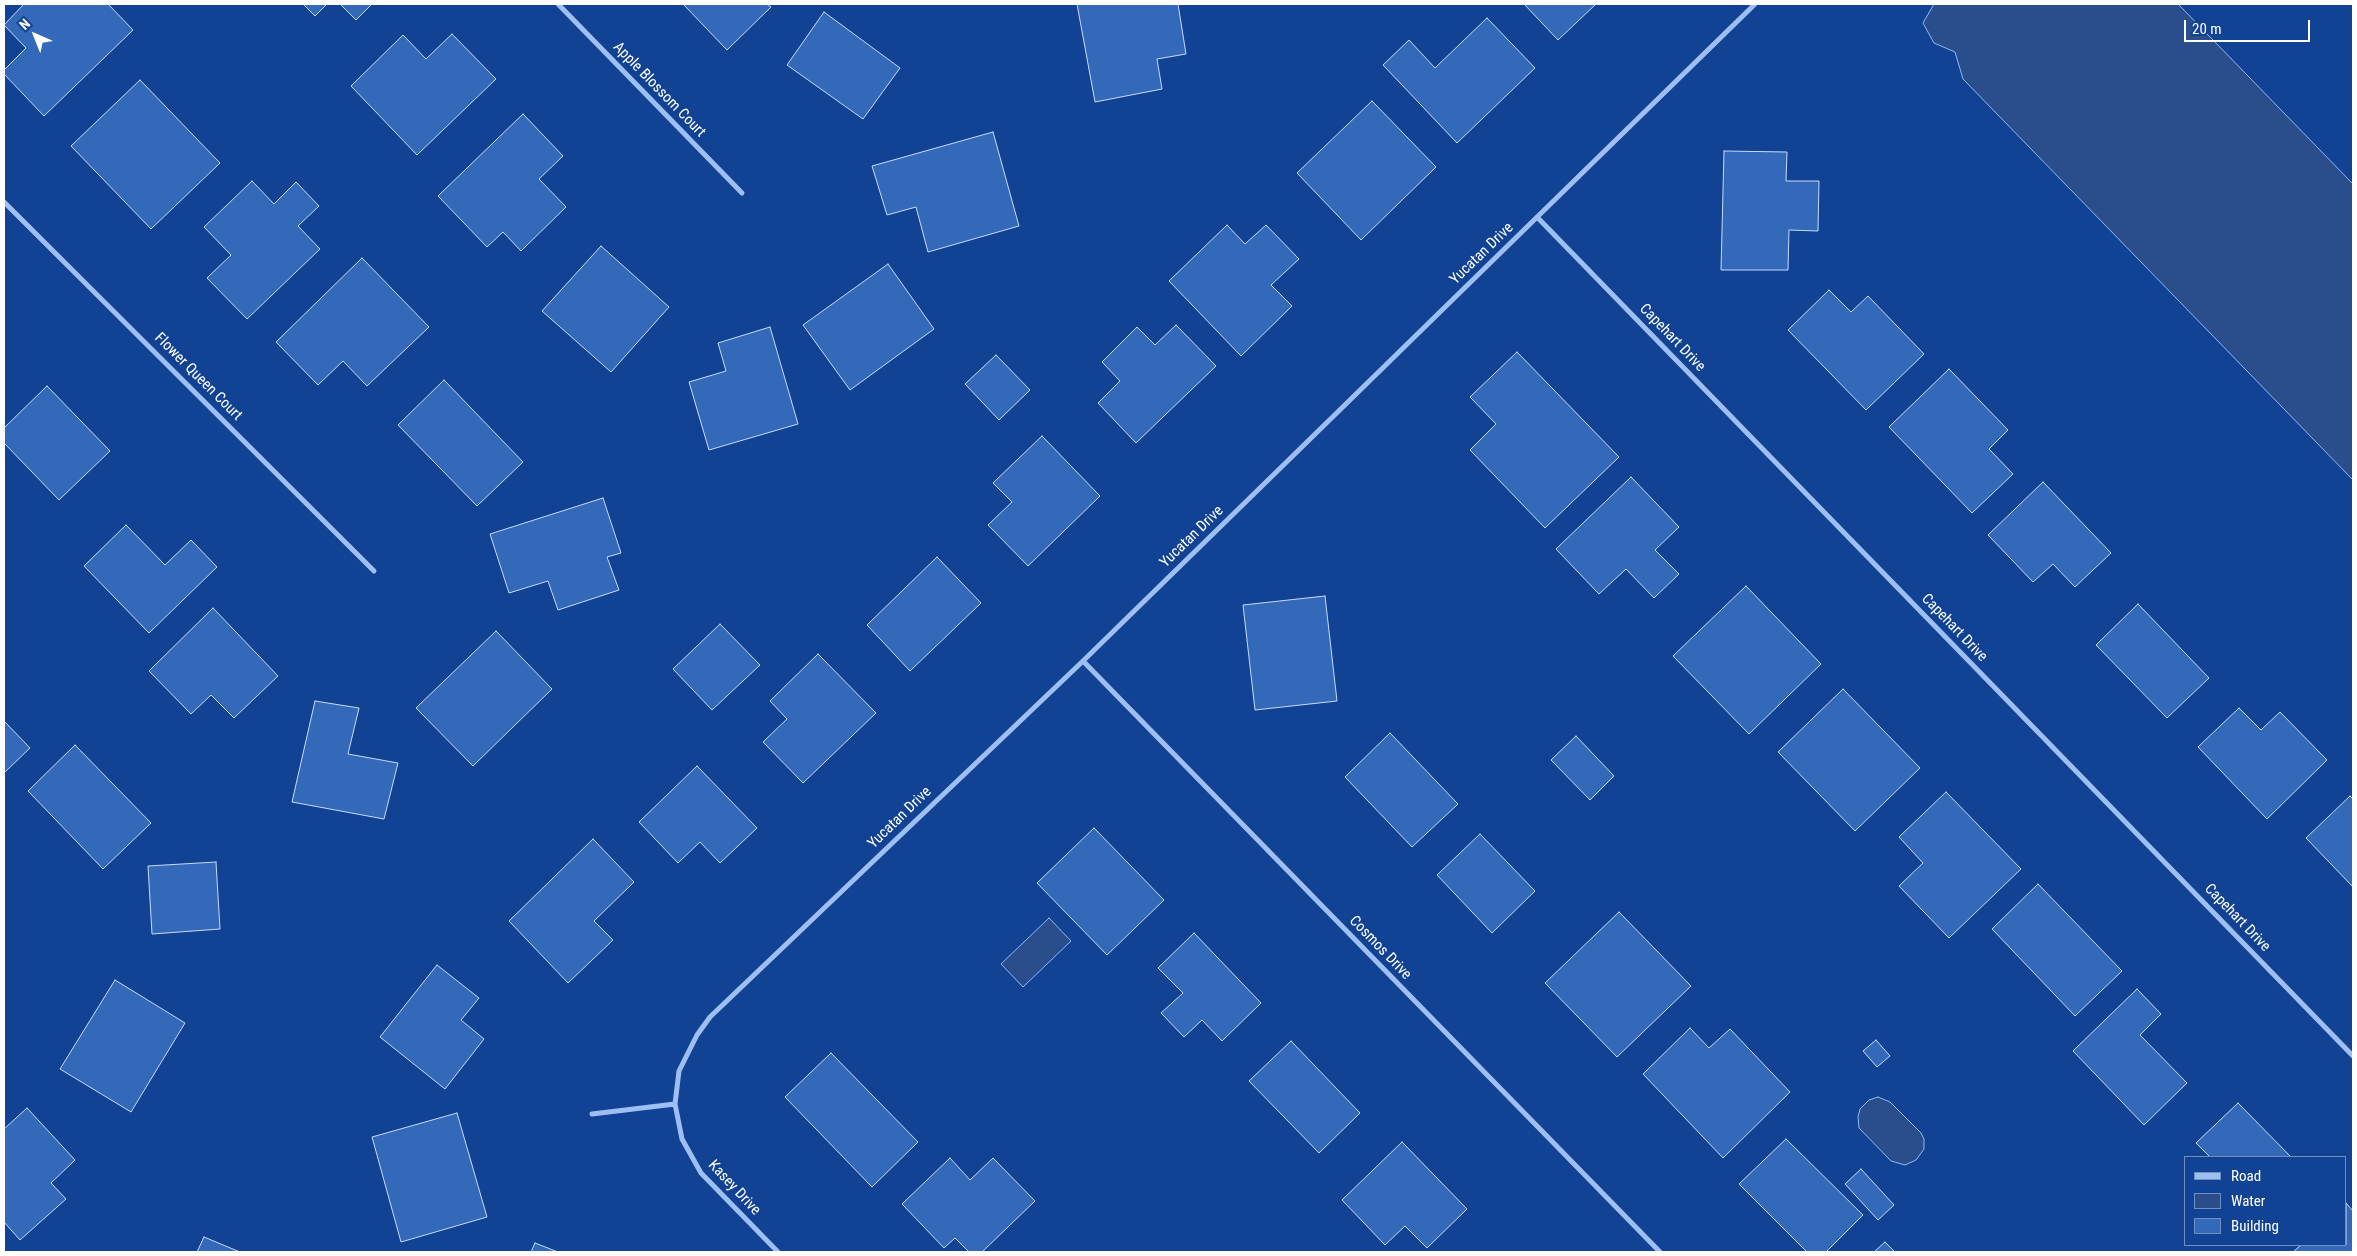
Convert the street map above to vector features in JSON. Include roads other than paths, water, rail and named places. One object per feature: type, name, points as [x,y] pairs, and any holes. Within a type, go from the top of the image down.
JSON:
[{"type":"street","name":"Apple Blossom Court","points":[[558,4],[742,193]]},
{"type":"street","name":"Yucatan Drive","points":[[675,1104],[679,1071],[697,1035],[710,1017],[1083,661],[1755,4]]},
{"type":"street","name":"Flower Queen Court","points":[[4,202],[374,571]]},
{"type":"street","name":"Capehart Drive","points":[[1537,218],[2353,1056]]},
{"type":"street","name":"Cosmos Drive","points":[[1083,661],[1660,1252]]},
{"type":"street","points":[[592,1114],[675,1104]]},
{"type":"street","name":"Kasey Drive","points":[[675,1104],[682,1139],[701,1173],[778,1252]]},
{"type":"water","points":[[1934,4],[2178,4],[2353,184],[2353,480],[1963,79],[1955,52],[1934,43],[1923,23]]},
{"type":"water","points":[[1049,918],[1071,941],[1023,987],[1001,964]]},
{"type":"water","points":[[1878,1097],[1890,1102],[1921,1133],[1924,1139],[1924,1149],[1916,1160],[1905,1165],[1891,1161],[1859,1128],[1858,1117],[1860,1109],[1869,1100]]}]
